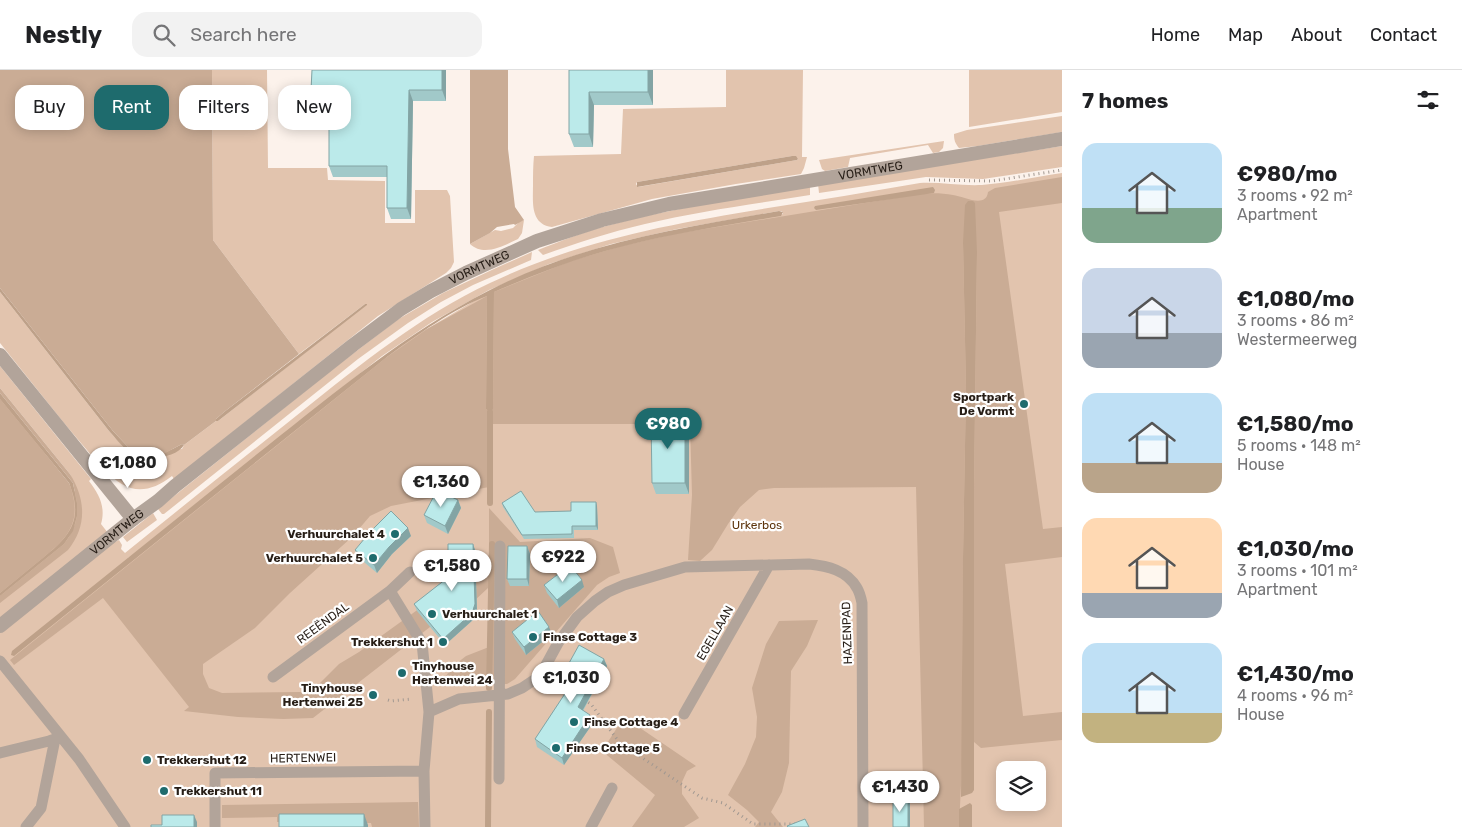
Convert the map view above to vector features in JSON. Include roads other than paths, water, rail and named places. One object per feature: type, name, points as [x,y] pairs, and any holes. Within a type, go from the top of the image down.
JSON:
[{"type":"street","name":"VORMTWEG","points":[[0,626],[182,480],[401,309],[448,282],[520,247],[580,226],[654,207],[1062,139]]},
{"type":"street","points":[[0,355],[133,519]]},
{"type":"lane","points":[[499,779],[500,546]]},
{"type":"lane","name":"HAZENPAD","points":[[500,695],[522,688],[540,676],[558,643],[577,617],[608,592],[624,585],[685,567],[809,564],[827,566],[848,577],[857,587],[862,603],[863,827]]},
{"type":"lane","name":"EGELLAAN","points":[[684,714],[769,566]]},
{"type":"lane","name":"REEËNDAL","points":[[273,678],[390,591],[410,572]]},
{"type":"lane","points":[[390,591],[422,643],[428,712],[424,771],[425,827]]},
{"type":"lane","points":[[0,661],[58,737],[79,759],[125,827]]},
{"type":"lane","points":[[428,712],[459,699],[500,695]]},
{"type":"lane","points":[[0,753],[58,737]]},
{"type":"lane","points":[[26,827],[41,808],[58,737]]},
{"type":"lane","name":"HERTENWEI","points":[[214,827],[215,773],[424,771]]},
{"type":"lane","points":[[592,827],[612,788]]},
{"type":"waterway","points":[[490,412],[490,503]]},
{"type":"waterway","points":[[489,688],[492,544]]},
{"type":"waterway","points":[[488,827],[489,712]]},
{"type":"place","name":"Sportpark De Vormt","points":[[1024,404]]},
{"type":"place","name":"Verhuurchalet 4","points":[[395,534]]},
{"type":"place","name":"Verhuurchalet 5","points":[[373,558]]},
{"type":"place","name":"Verhuurchalet 1","points":[[432,614]]},
{"type":"place","name":"Finse Cottage 3","points":[[533,637]]},
{"type":"place","name":"Trekkershut 1","points":[[443,642]]},
{"type":"place","name":"Tinyhouse Hertenwei 24","points":[[402,673]]},
{"type":"place","name":"Tinyhouse Hertenwei 25","points":[[373,695]]},
{"type":"place","name":"Finse Cottage 4","points":[[574,722]]},
{"type":"place","name":"Finse Cottage 5","points":[[556,748]]},
{"type":"place","name":"Trekkershut 12","points":[[147,760]]},
{"type":"place","name":"Trekkershut 11","points":[[164,791]]},
{"type":"park label","name":"Urkerbos","points":[[757,525]]}]
